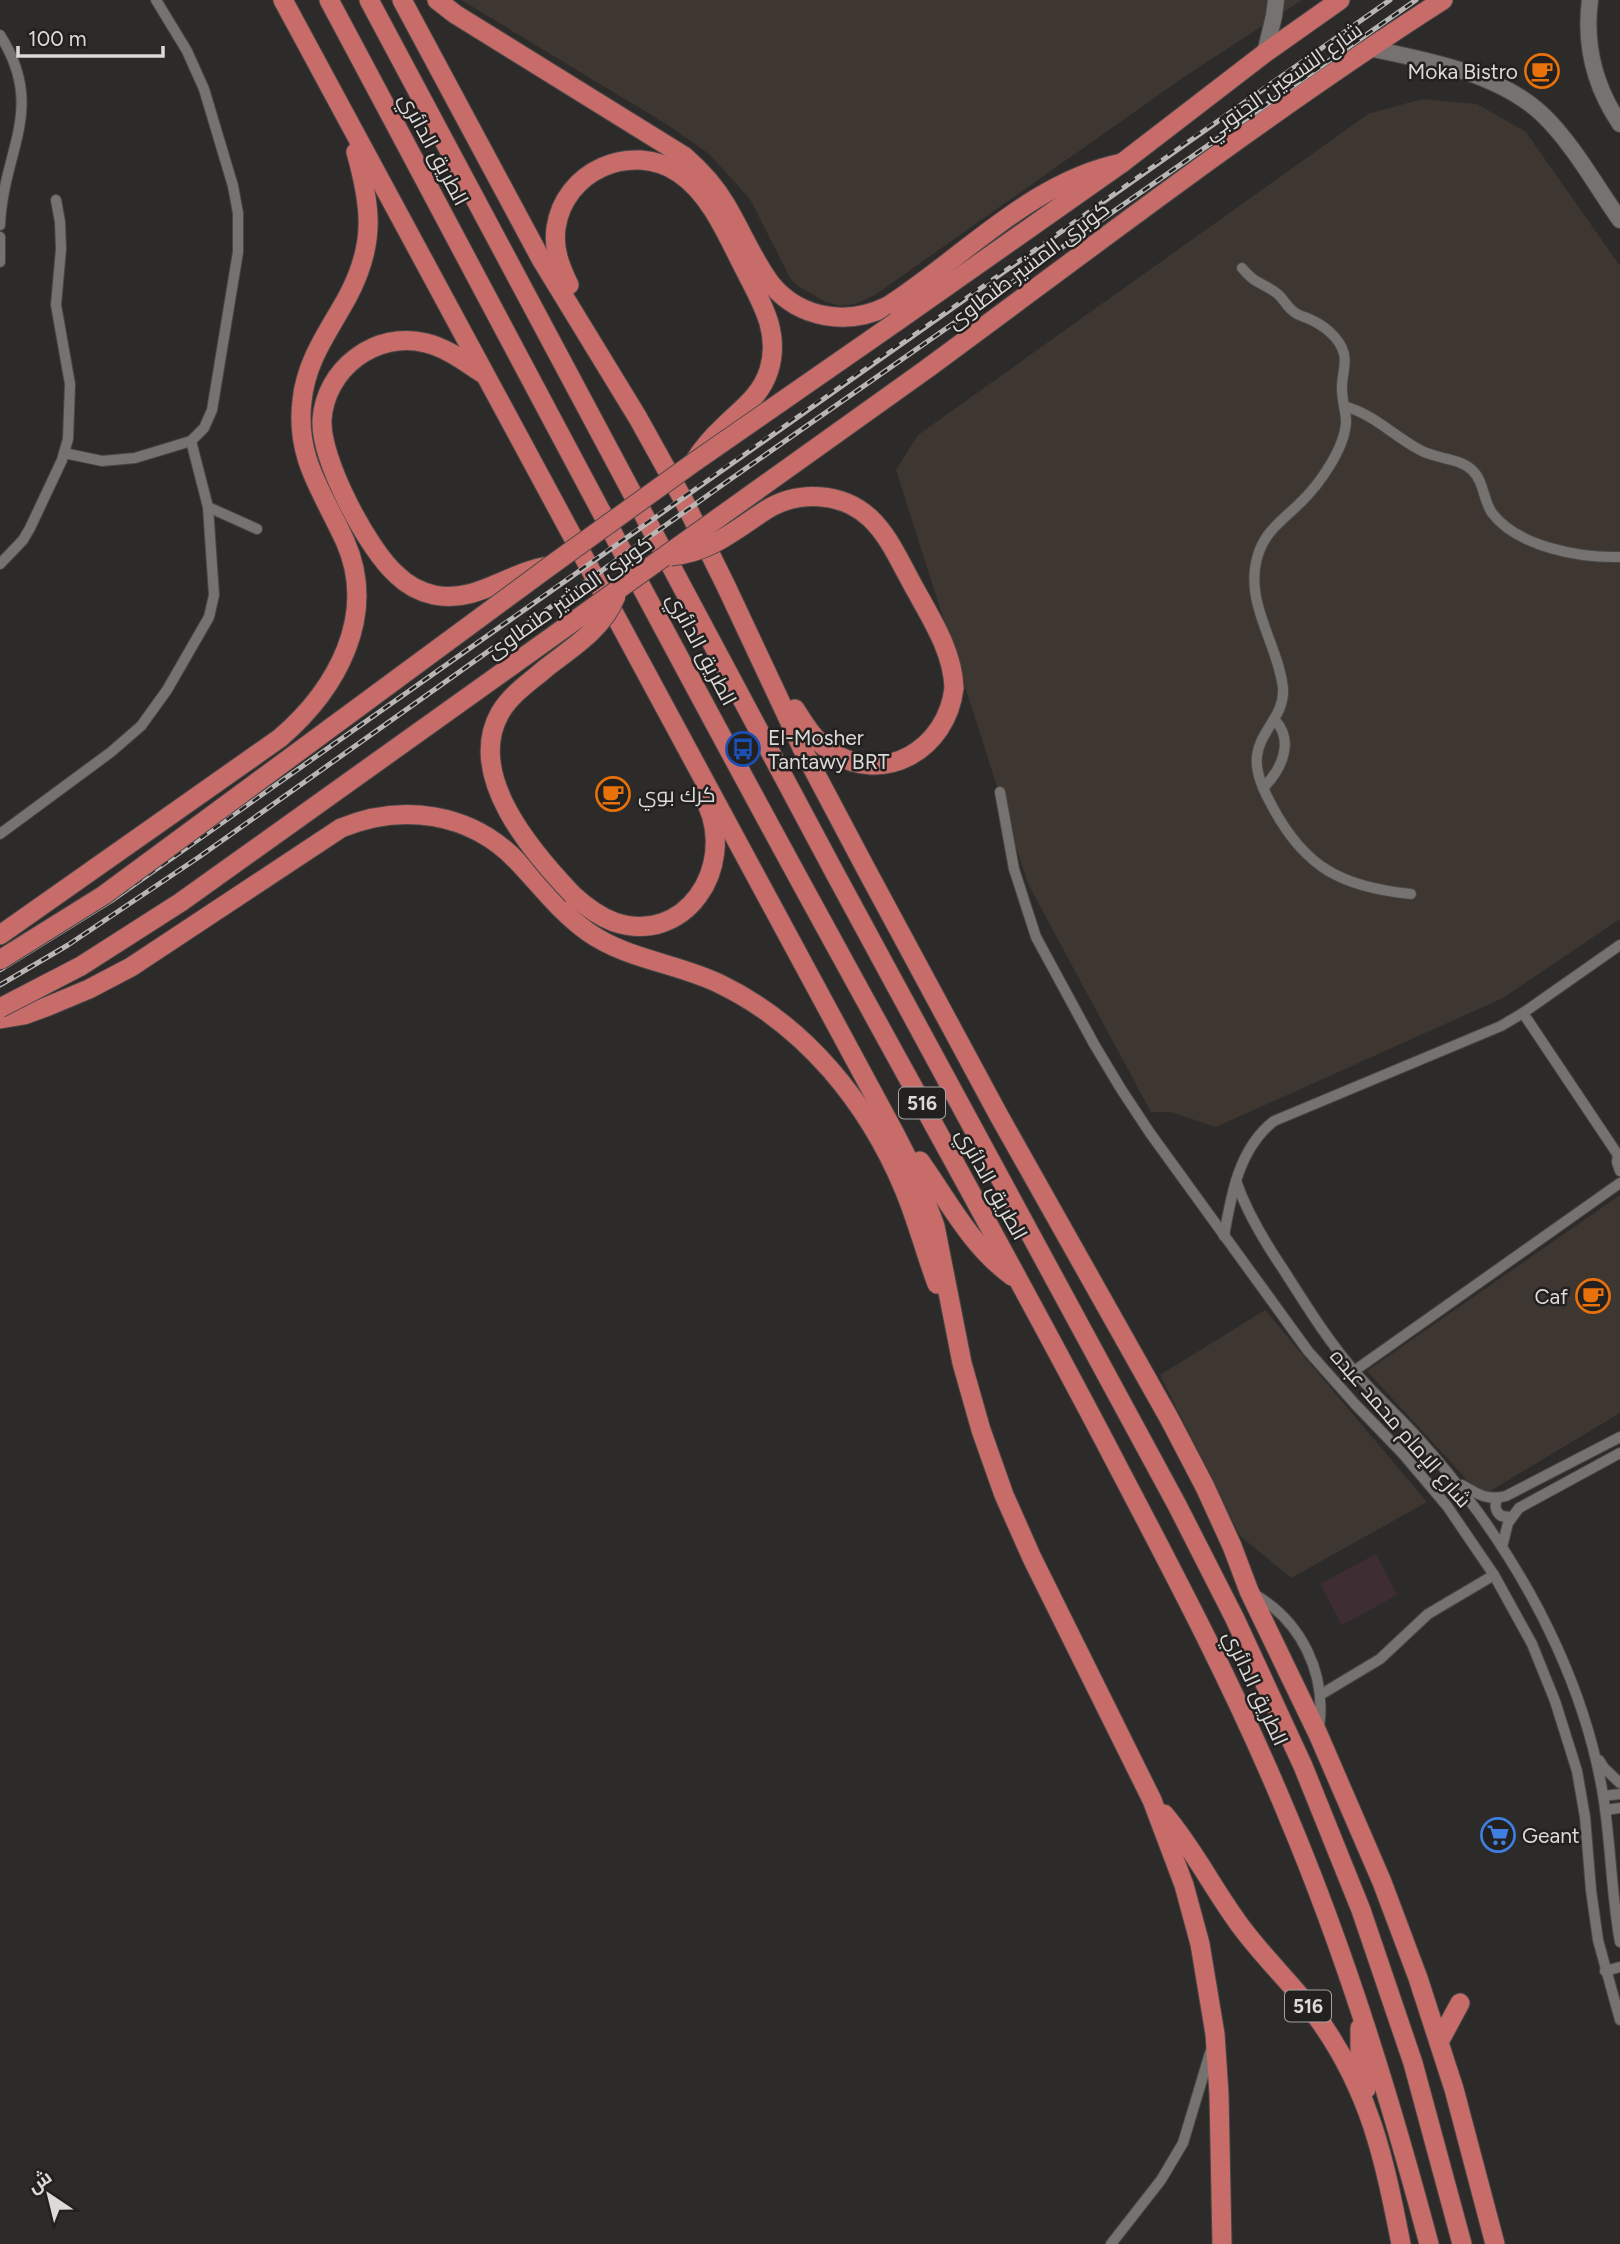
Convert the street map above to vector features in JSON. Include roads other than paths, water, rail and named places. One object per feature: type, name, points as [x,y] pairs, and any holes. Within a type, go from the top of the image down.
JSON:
[{"type":"highway","name":"516","points":[[283,0],[916,1175],[930,1209],[939,1243],[952,1318],[971,1396],[1004,1495],[1032,1558],[1152,1800],[1193,1914],[1206,1973],[1215,2034],[1222,2244]]},
{"type":"highway","name":"الطريق الدائري","points":[[328,0],[808,896],[1020,1282],[1168,1560],[1229,1682],[1303,1852],[1360,2010],[1429,2244]]},
{"type":"highway","name":"الطريق الدائري","points":[[369,0],[836,877],[1177,1505],[1236,1619],[1303,1766],[1361,1910],[1412,2063],[1462,2244]]},
{"type":"highway","name":"الطريق الدائري","points":[[401,0],[523,226],[638,418],[684,501],[803,750],[923,976],[1188,1452],[1232,1546],[1249,1591],[1318,1734],[1382,1882],[1439,2042],[1464,2123],[1495,2244]]},
{"type":"highway","points":[[437,0],[684,156],[719,193],[771,283],[795,304],[825,316],[857,317],[888,306],[1044,193],[1078,176],[1122,163]]},
{"type":"highway","name":"شارع التسعين الجنوبي","points":[[1122,163],[1265,53],[1340,0]]},
{"type":"highway","name":"شارع التسعين الجنوبي","points":[[1152,202],[1269,116],[1443,0]]},
{"type":"highway","points":[[0,935],[280,738],[302,718],[321,695],[344,658],[355,619],[356,579],[345,540],[307,463],[302,439],[301,412],[304,385],[312,360],[349,295],[362,264],[368,239],[368,200],[349,120]]},
{"type":"highway","points":[[585,332],[558,259],[555,239],[561,210],[578,184],[602,167],[622,161],[652,162],[680,174],[695,188],[710,209],[764,305],[773,342],[771,363],[764,383],[752,400],[711,439],[693,463]]},
{"type":"highway","name":"كوبرى المشير طنطاوى","points":[[0,960],[104,895],[693,463],[1122,163]]},
{"type":"highway","name":"كوبرى المشير طنطاوى","points":[[0,1008],[81,966],[149,925],[928,368],[1152,202]]},
{"type":"highway","points":[[485,375],[434,345],[412,341],[390,342],[369,349],[351,361],[336,378],[326,398],[322,430],[330,462],[360,523],[384,562],[398,577],[415,588],[434,595],[465,596],[525,571],[550,566]]},
{"type":"highway","points":[[667,556],[709,547],[769,508],[789,500],[821,496],[847,503],[870,517],[893,548],[945,648],[952,668],[954,688],[947,719],[928,744],[901,760],[870,764],[840,757],[822,745],[764,668]]},
{"type":"highway","points":[[617,592],[609,610],[594,630],[510,698],[499,714],[490,741],[491,769],[496,787],[538,855],[573,895],[592,911],[614,922],[642,925],[661,922],[678,914],[693,902],[705,887],[715,860],[715,829],[678,732]]},
{"type":"highway","points":[[0,1019],[24,1015],[46,1007],[120,972],[341,828],[366,819],[393,814],[433,816],[460,823],[506,850],[564,912],[593,935],[625,952],[684,970],[735,992],[773,1016],[807,1044],[849,1093],[884,1147],[911,1206],[933,1273],[952,1318]]},
{"type":"highway","points":[[894,1132],[918,1158],[978,1245],[1020,1282]]},
{"type":"highway","name":"516","points":[[1152,1800],[1191,1848],[1243,1929],[1329,2035],[1353,2075],[1371,2117],[1385,2161],[1401,2244]]},
{"type":"highway","points":[[1439,2042],[1460,2003]]},
{"type":"highway","name":"516","points":[[1360,2010],[1360,2053],[1371,2117]]},
{"type":"main road","points":[[1265,53],[1276,0]]},
{"type":"main road","points":[[1590,0],[1588,29],[1592,65],[1604,97],[1620,124]]},
{"type":"main road","points":[[1368,48],[1455,69],[1506,89],[1524,100],[1559,132],[1620,220]]},
{"type":"street","points":[[64,453],[92,460],[124,460],[191,441],[204,428],[212,410],[238,251],[238,213],[233,186],[204,89],[177,32],[156,0]]},
{"type":"street","points":[[0,35],[17,68],[23,111],[4,187],[0,225]]},
{"type":"street","points":[[0,564],[23,540],[30,528],[64,453],[69,431],[71,403],[68,368],[57,315],[56,291],[61,233],[56,200]]},
{"type":"street","points":[[0,237],[0,262]]},
{"type":"street","points":[[1241,268],[1255,281],[1280,295],[1293,311],[1317,323],[1338,341],[1344,354],[1342,386],[1346,427],[1333,458],[1310,492],[1270,531],[1260,549],[1254,569],[1256,598],[1282,684],[1283,699],[1275,720],[1262,740],[1257,755],[1258,772],[1275,813],[1304,853],[1318,865],[1333,875],[1359,884],[1411,894]]},
{"type":"street","points":[[1344,406],[1379,421],[1423,451],[1469,468],[1480,481],[1491,511],[1514,532],[1565,552],[1592,557],[1620,557]]},
{"type":"street","points":[[0,834],[122,744],[141,726],[160,703],[211,611],[214,595],[208,508],[191,441]]},
{"type":"street","points":[[208,508],[257,529]]},
{"type":"street","points":[[1263,788],[1285,752],[1284,735],[1275,720]]},
{"type":"street","name":"شارع الإمام محمد عبده","points":[[1000,792],[1014,869],[1027,915],[1046,958],[1121,1089],[1224,1236],[1316,1360],[1433,1488],[1460,1524],[1494,1575],[1521,1623],[1549,1683],[1575,1763],[1583,1804],[1593,1907],[1605,1971],[1620,2020]]},
{"type":"street","points":[[1224,1236],[1236,1181],[1253,1141],[1274,1121],[1478,1036],[1523,1013],[1620,945]]},
{"type":"street","points":[[1523,1013],[1619,1155],[1617,1162],[1620,1171]]},
{"type":"street","name":"شارع الإمام محمد عبده","points":[[1236,1181],[1254,1223],[1293,1287],[1354,1371],[1454,1480],[1502,1547],[1540,1613],[1569,1675],[1594,1751],[1604,1796],[1620,1942]]},
{"type":"street","points":[[1354,1371],[1620,1183]]},
{"type":"street","points":[[1272,1301],[1293,1287]]},
{"type":"street","points":[[1454,1480],[1479,1495],[1498,1498],[1620,1437]]},
{"type":"street","points":[[1502,1547],[1505,1528],[1511,1517],[1530,1501],[1620,1453]]},
{"type":"street","points":[[1498,1498],[1496,1511],[1501,1516],[1511,1517]]},
{"type":"street","points":[[1320,1695],[1380,1659],[1428,1614],[1494,1575]]},
{"type":"street","points":[[1249,1591],[1280,1613],[1297,1632],[1312,1661],[1320,1695],[1318,1734]]},
{"type":"street","points":[[1521,1623],[1540,1613]]},
{"type":"street","points":[[1594,1751],[1604,1768],[1620,1783]]},
{"type":"street","points":[[1604,1796],[1620,1794]]},
{"type":"street","points":[[1605,1810],[1620,1808]]},
{"type":"street","points":[[1605,1971],[1620,1967]]},
{"type":"street","points":[[1111,2244],[1161,2180],[1183,2143],[1215,2034]]},
{"type":"railway","points":[[0,970],[111,901],[1390,0]]},
{"type":"railway","points":[[0,985],[68,945],[199,857],[725,483],[1416,0]]},
{"type":"place","name":"Moka Bistro","points":[[1542,71]]},
{"type":"place","name":"El-Mosher Tantawy BRT","points":[[743,749]]},
{"type":"place","name":"كرك بوي","points":[[613,794]]},
{"type":"place","name":"Caf","points":[[1593,1296]]},
{"type":"place","name":"Geant","points":[[1498,1835]]}]
